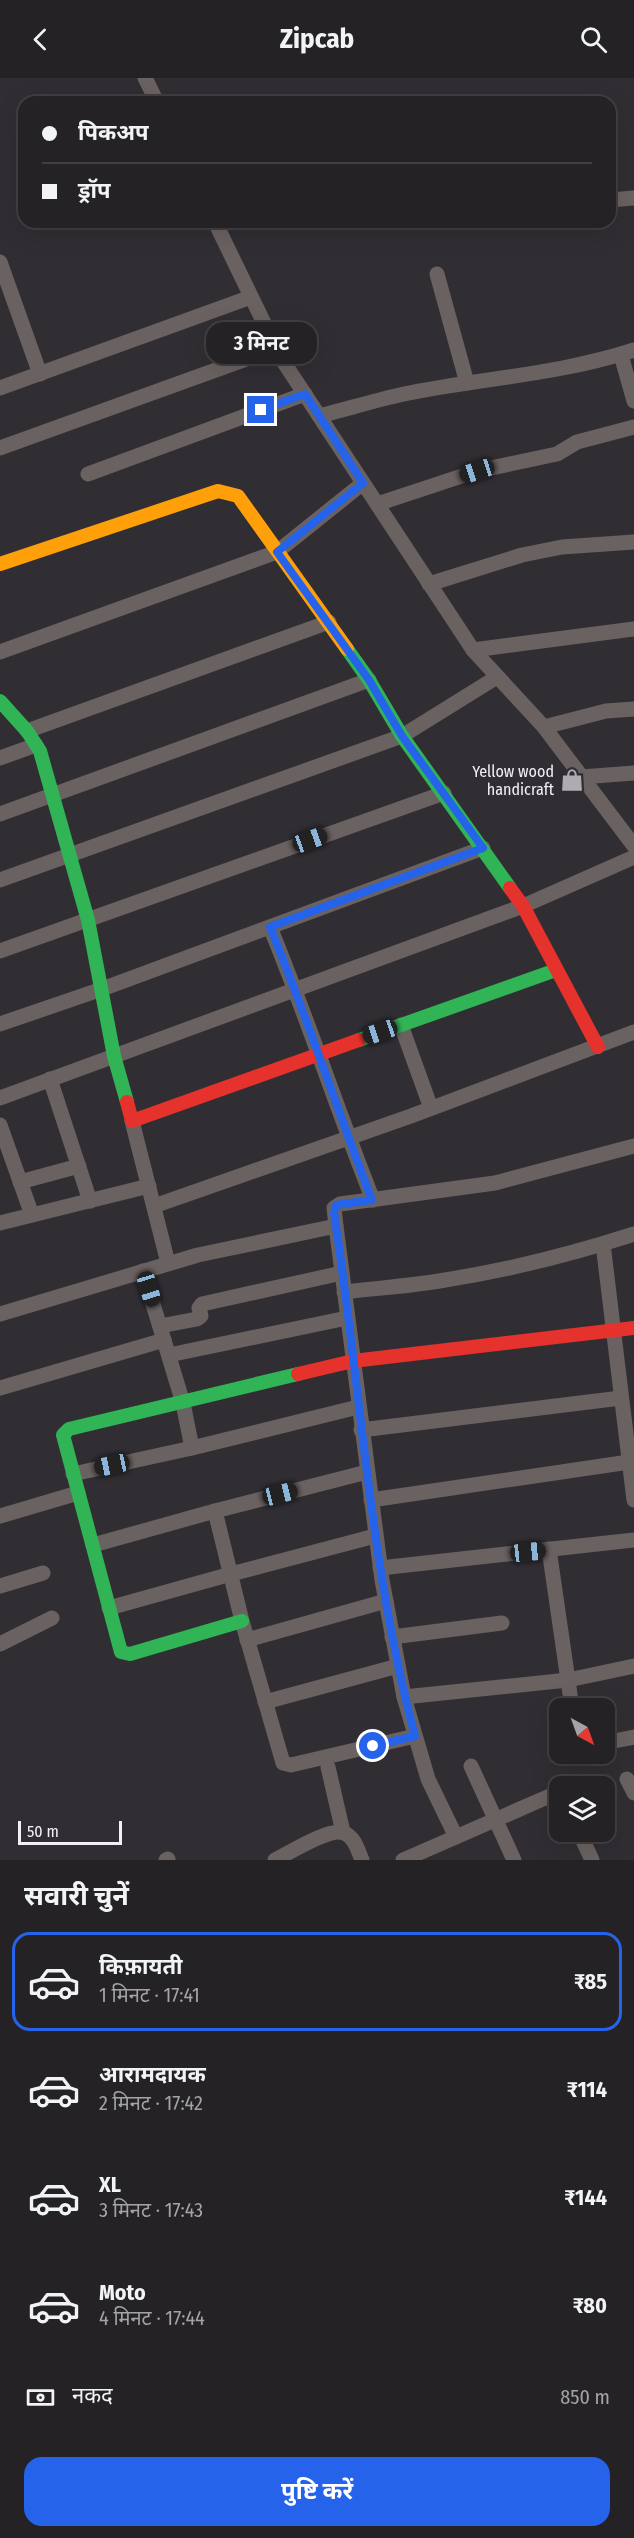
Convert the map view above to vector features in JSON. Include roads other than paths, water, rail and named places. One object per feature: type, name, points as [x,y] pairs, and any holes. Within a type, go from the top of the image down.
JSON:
[{"type":"street","points":[[145,78],[154,96]]},
{"type":"street","points":[[616,200],[634,198]]},
{"type":"street","points":[[218,228],[276,348],[473,650],[544,727],[634,846]]},
{"type":"street","points":[[0,262],[5,295],[40,374]]},
{"type":"street","points":[[437,274],[467,383]]},
{"type":"street","points":[[0,388],[251,297]]},
{"type":"street","points":[[0,448],[276,348]]},
{"type":"street","points":[[319,416],[403,394],[552,372],[627,352],[634,401]]},
{"type":"street","points":[[88,474],[305,394]]},
{"type":"street","points":[[377,504],[477,471],[557,454],[577,442],[634,427]]},
{"type":"street","points":[[0,652],[277,552],[363,483]]},
{"type":"street","points":[[0,564],[218,491],[238,496],[329,622],[369,680],[402,736],[523,906],[598,1047]]},
{"type":"street","points":[[429,584],[493,562],[532,553],[562,547],[634,542]]},
{"type":"street","points":[[27,731],[329,622]]},
{"type":"street","points":[[473,650],[634,628]]},
{"type":"street","points":[[0,880],[402,736],[497,677]]},
{"type":"street","points":[[0,814],[369,680]]},
{"type":"street","points":[[0,701],[27,731],[36,745],[47,774],[51,796],[88,920],[114,1056],[168,1263]]},
{"type":"street","points":[[544,727],[606,711],[634,709]]},
{"type":"street","points":[[0,758],[36,745]]},
{"type":"street","points":[[581,777],[634,773]]},
{"type":"street","points":[[0,951],[444,793]]},
{"type":"street","points":[[0,1024],[102,989],[483,848]]},
{"type":"street","points":[[0,1098],[523,906],[634,857]]},
{"type":"street","points":[[270,927],[320,1053],[372,1200]]},
{"type":"street","points":[[132,1121],[556,970]]},
{"type":"street","points":[[400,1025],[431,1108]]},
{"type":"street","points":[[154,1206],[431,1108],[634,1032]]},
{"type":"street","points":[[50,1079],[90,1201]]},
{"type":"street","points":[[0,1125],[32,1215]]},
{"type":"street","points":[[456,1837],[428,1779],[404,1697],[392,1637],[370,1500],[334,1208],[336,1205],[495,1183],[634,1146]]},
{"type":"street","points":[[20,1182],[79,1166]]},
{"type":"street","points":[[0,1223],[149,1186]]},
{"type":"street","points":[[0,1314],[168,1263],[336,1226]]},
{"type":"street","points":[[344,1292],[444,1280],[510,1268],[634,1234]]},
{"type":"street","points":[[603,1244],[634,1500]]},
{"type":"street","points":[[143,1271],[183,1402],[192,1448]]},
{"type":"street","points":[[0,1388],[197,1319],[201,1316],[199,1308],[202,1304],[342,1273]]},
{"type":"street","points":[[169,1355],[347,1318]]},
{"type":"street","points":[[242,1621],[125,1654],[118,1645],[93,1545],[63,1441],[63,1435],[69,1429],[353,1361],[634,1328]]},
{"type":"street","points":[[361,1430],[621,1398]]},
{"type":"street","points":[[72,1474],[192,1448],[358,1407]]},
{"type":"street","points":[[370,1500],[629,1462]]},
{"type":"street","points":[[93,1545],[367,1472]]},
{"type":"street","points":[[0,1516],[78,1493]]},
{"type":"street","points":[[215,1511],[247,1640],[281,1759],[286,1765],[415,1736]]},
{"type":"street","points":[[109,1608],[375,1536]]},
{"type":"street","points":[[380,1568],[634,1540]]},
{"type":"street","points":[[549,1549],[571,1698]]},
{"type":"street","points":[[0,1586],[43,1573]]},
{"type":"street","points":[[247,1640],[386,1601]]},
{"type":"street","points":[[0,1644],[52,1618]]},
{"type":"street","points":[[392,1637],[502,1623]]},
{"type":"street","points":[[265,1702],[398,1666]]},
{"type":"street","points":[[404,1697],[568,1680],[634,1666]]},
{"type":"street","points":[[615,1741],[634,1737]]},
{"type":"street","points":[[471,1766],[514,1860]]},
{"type":"street","points":[[328,1767],[343,1832],[353,1840],[362,1860]]},
{"type":"street","points":[[403,1860],[433,1854],[456,1837],[549,1796]]},
{"type":"street","points":[[275,1860],[331,1832],[343,1832]]},
{"type":"street","points":[[584,1842],[592,1860]]},
{"type":"place","name":"Yellow wood handicraft","points":[[572,780]]}]
